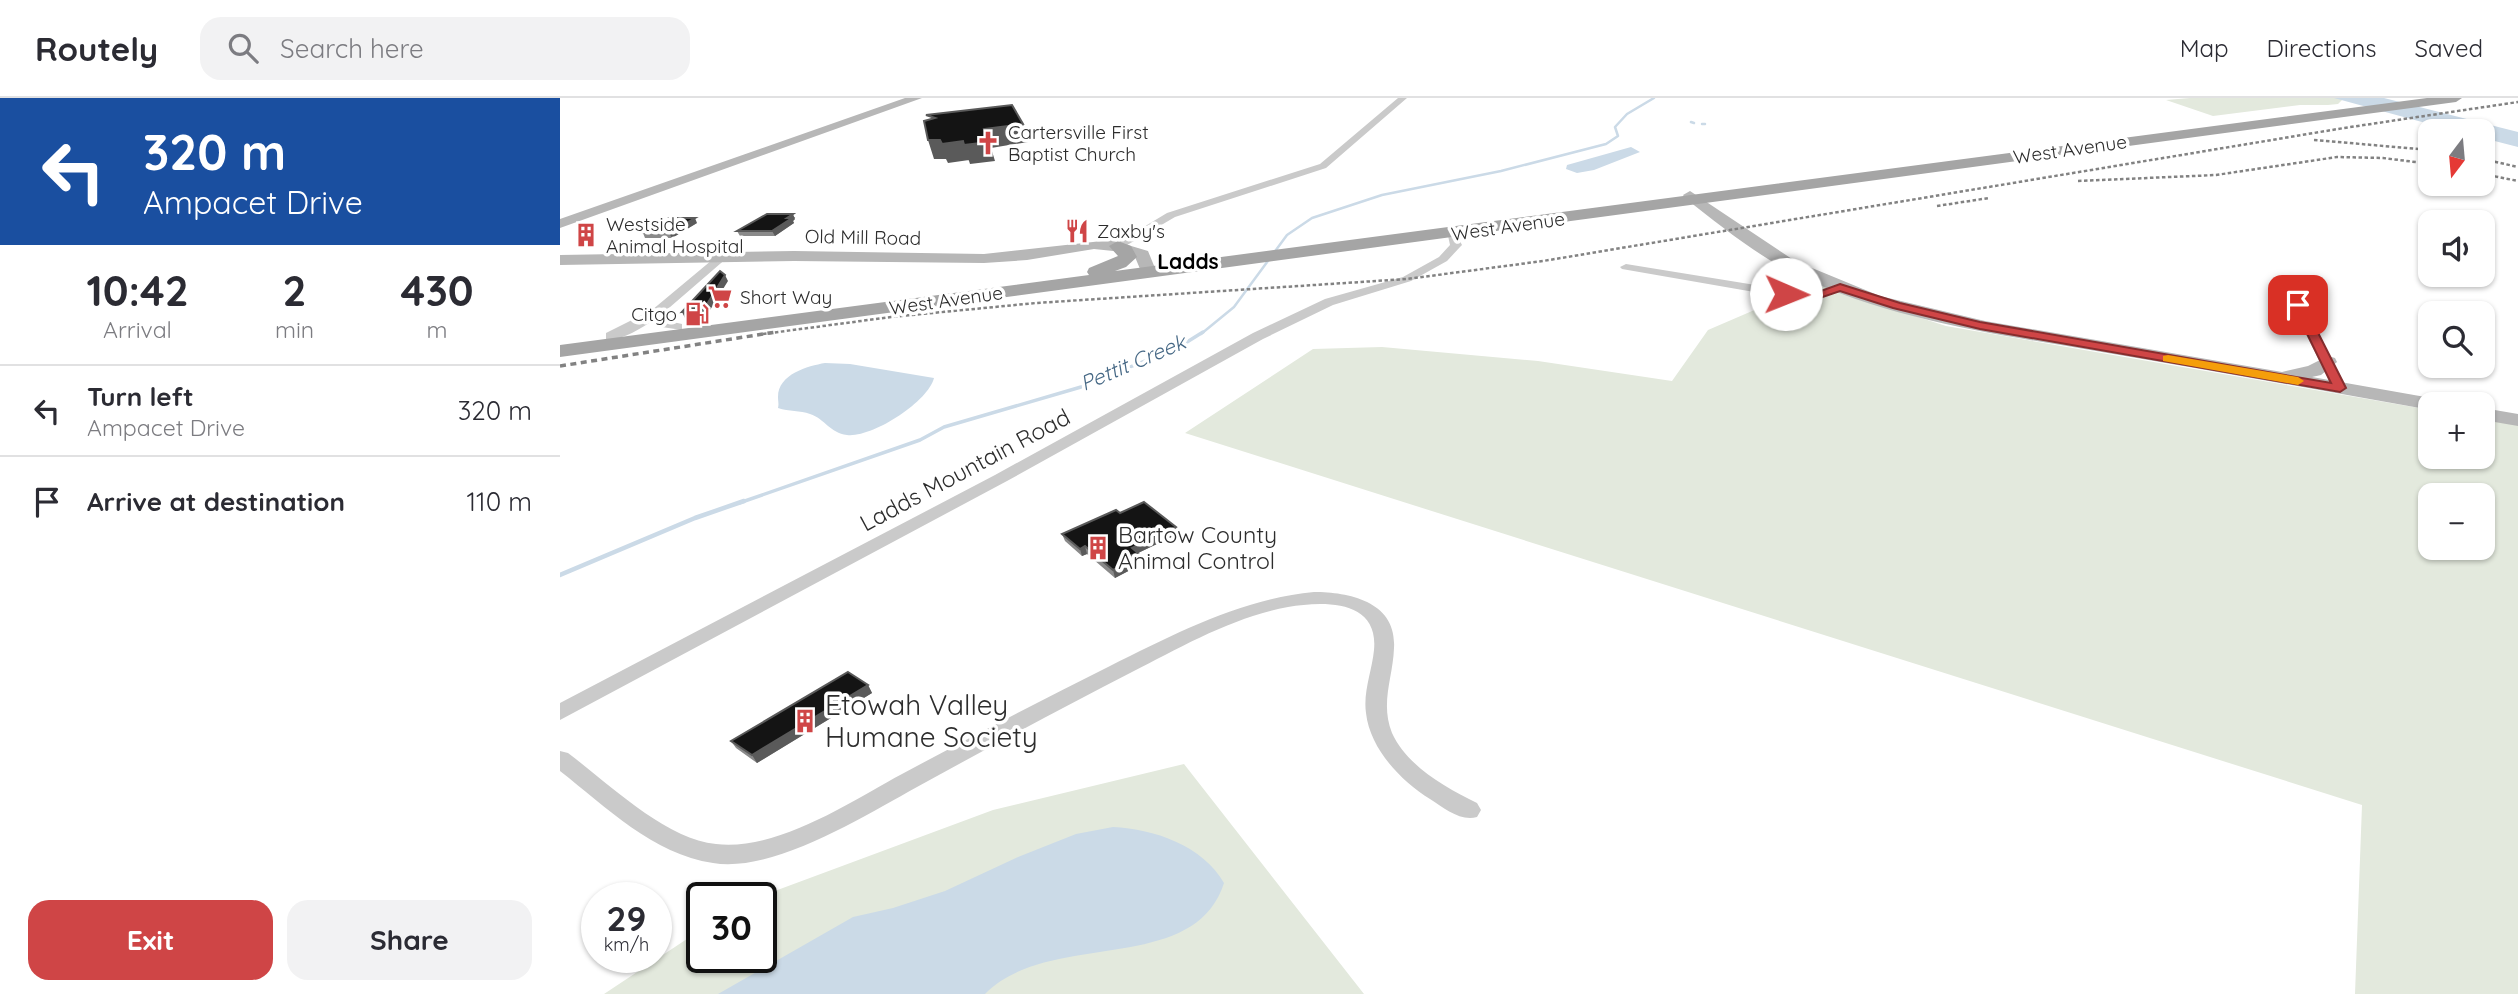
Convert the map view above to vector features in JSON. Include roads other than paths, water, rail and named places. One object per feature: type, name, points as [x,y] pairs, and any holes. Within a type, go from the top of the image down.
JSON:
[{"type":"main road","name":"West Avenue","points":[[560,351],[1148,270],[1451,233],[2417,98]]},
{"type":"main road","name":"West Avenue","points":[[2320,113],[2456,98]]},
{"type":"main road","points":[[1657,203],[1671,192],[1674,185],[1736,192]]},
{"type":"main road","points":[[1657,203],[1696,208],[1716,215],[1723,203],[1736,192]]},
{"type":"main road","name":"West Avenue","points":[[560,342],[1096,272],[1148,270],[1249,252],[1657,203]]},
{"type":"main road","points":[[1096,272],[1128,257],[1125,250],[1118,246]]},
{"type":"street","points":[[560,222],[916,98]]},
{"type":"street","points":[[1118,246],[1171,215],[1323,166],[1404,98]]},
{"type":"street","points":[[1694,198],[1772,254],[1840,287],[1897,306],[1955,320],[2418,402]]},
{"type":"street","name":"Ladds Mountain Road","points":[[560,712],[1012,472],[1258,336],[1329,302],[1401,281],[1436,264],[1454,250],[1456,245],[1451,233]]},
{"type":"street","name":"Old Mill Road","points":[[560,260],[722,257],[968,259],[1013,257],[1090,246],[1118,246]]},
{"type":"street","points":[[1118,246],[1142,254],[1148,270]]},
{"type":"street","points":[[611,336],[656,314],[722,257]]},
{"type":"street","points":[[1626,267],[1811,298],[1840,287]]},
{"type":"street","points":[[2290,291],[2340,388]]},
{"type":"street","points":[[656,314],[659,323],[677,327]]},
{"type":"street","points":[[2265,375],[2307,373],[2328,362]]},
{"type":"street","points":[[2495,416],[2518,420]]},
{"type":"street","points":[[560,760],[678,843],[713,854],[752,851],[799,837],[830,824],[1067,696],[1189,636],[1271,605],[1330,599],[1363,606],[1380,623],[1384,643],[1375,710],[1379,727],[1388,742],[1403,764],[1422,783],[1441,797],[1469,810]]},
{"type":"water","points":[[2334,98],[2384,98],[2467,119],[2418,121]]},
{"type":"water","points":[[2496,126],[2518,132],[2518,147],[2496,141]]},
{"type":"water","points":[[1631,147],[1640,152],[1594,170],[1577,173],[1566,169],[1567,165]]},
{"type":"water","points":[[825,363],[850,364],[934,378],[921,397],[898,417],[870,431],[847,435],[836,432],[810,414],[778,408],[779,389],[788,377],[810,366]]},
{"type":"water","points":[[1113,827],[1161,836],[1204,859],[1224,883],[1208,912],[1183,931],[1152,942],[1045,962],[1012,974],[985,994],[718,994],[755,973],[777,973],[777,960],[853,917],[893,908],[945,891],[1076,834]]},
{"type":"waterway","name":"Pettit Creek","points":[[1201,334],[1234,307],[1287,235],[1312,218],[1382,195],[1501,171],[1606,144],[1618,136],[1615,127],[1627,114],[1654,98]]},
{"type":"waterway","name":"Pettit Creek","points":[[739,503],[920,440],[944,427],[1081,387],[1179,347],[1203,332]]},
{"type":"waterway","name":"Pettit Creek","points":[[560,575],[695,518],[744,501]]},
{"type":"railway","points":[[765,334],[891,317],[1036,303],[1407,279],[1543,261],[2344,128],[2518,102]]},
{"type":"railway","points":[[2314,140],[2418,149]]},
{"type":"railway","points":[[2078,181],[2216,175],[2337,157],[2418,162]]},
{"type":"railway","points":[[2496,162],[2518,167]]},
{"type":"railway","points":[[2496,177],[2518,181]]},
{"type":"railway","points":[[1937,206],[1989,198]]},
{"type":"railway","points":[[765,334],[776,332]]},
{"type":"railway","points":[[560,366],[765,334]]},
{"type":"place","name":"Cartersville First Baptist Church","points":[[988,143]]},
{"type":"place","name":"Zaxby's","points":[[1077,231]]},
{"type":"place","name":"Westside Animal Hospital","points":[[586,235]]},
{"type":"place","name":"Short Way","points":[[720,297]]},
{"type":"place","name":"Citgo","points":[[697,314]]},
{"type":"place","name":"Bartow County Animal Control","points":[[1098,548]]},
{"type":"place","name":"Etowah Valley Humane Society","points":[[805,721]]},
{"type":"district","name":"Ladds","points":[[1188,262]]}]
